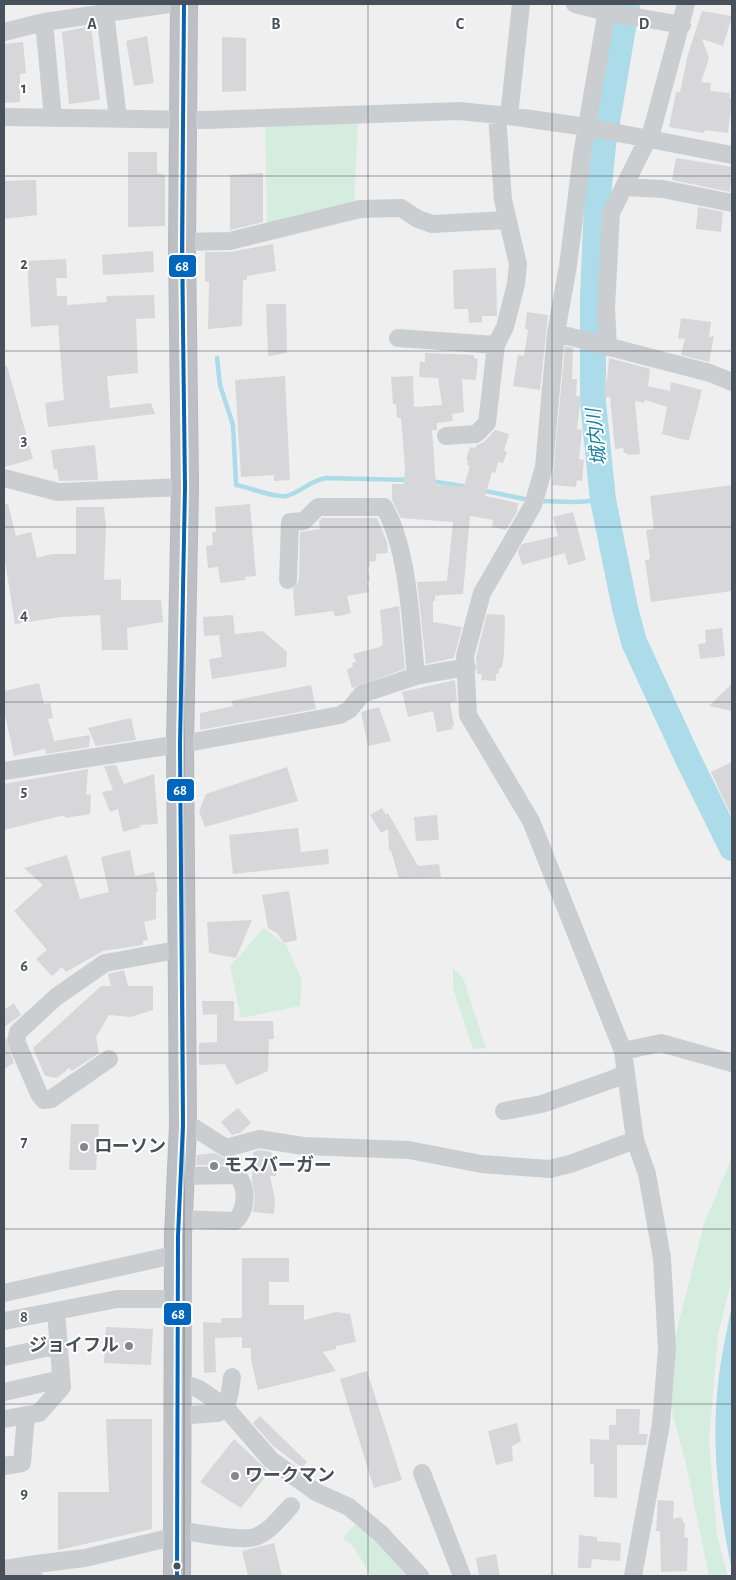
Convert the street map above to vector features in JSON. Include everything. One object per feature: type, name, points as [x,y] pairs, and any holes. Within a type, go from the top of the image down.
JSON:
[{"type":"highway","points":[[177,1576],[178,1254],[183,1126],[180,744],[185,487],[182,242],[185,4]]},
{"type":"street","points":[[4,32],[44,22],[169,4],[185,4]]},
{"type":"street","points":[[446,436],[476,434],[487,423],[496,346],[504,327],[516,284],[518,264],[502,200],[503,115],[521,4]]},
{"type":"street","points":[[574,4],[608,8],[637,17],[682,25]]},
{"type":"street","points":[[606,346],[611,213],[652,130],[682,25],[686,4]]},
{"type":"street","points":[[608,8],[587,127],[556,334],[544,467],[536,500],[482,593],[465,656],[468,715],[531,821],[623,1051],[635,1140],[647,1174],[662,1258],[667,1349],[661,1424],[633,1576]]},
{"type":"street","points":[[104,13],[118,118]]},
{"type":"street","points":[[44,22],[53,118]]},
{"type":"street","points":[[4,117],[183,119],[459,111],[587,127],[732,155]]},
{"type":"street","points":[[624,187],[663,189],[732,203]]},
{"type":"street","points":[[182,242],[230,241],[360,209],[401,208],[418,219],[432,224],[506,220]]},
{"type":"street","points":[[556,334],[710,373],[732,382]]},
{"type":"street","points":[[398,338],[496,346]]},
{"type":"street","points":[[4,478],[58,492],[185,487]]},
{"type":"street","points":[[288,580],[290,522],[304,520],[318,507],[384,507],[395,525],[407,591],[416,676]]},
{"type":"street","points":[[4,771],[180,744],[344,712],[362,694],[416,676],[467,667]]},
{"type":"street","points":[[109,1059],[51,1099],[44,1100],[39,1094],[16,1041],[18,1032],[56,997],[105,963],[182,949]]},
{"type":"street","points":[[623,1051],[661,1043],[732,1062]]},
{"type":"street","points":[[504,1111],[542,1104],[616,1078],[626,1072]]},
{"type":"street","points":[[183,1126],[193,1127],[226,1148],[259,1139],[303,1146],[408,1150],[481,1164],[550,1169],[570,1164],[635,1140]]},
{"type":"street","points":[[179,1219],[235,1221],[244,1210],[244,1182],[237,1175],[181,1176]]},
{"type":"street","points":[[4,1293],[178,1254]]},
{"type":"street","points":[[4,1321],[117,1299],[164,1299]]},
{"type":"street","points":[[4,1419],[39,1413],[62,1387],[56,1310]]},
{"type":"street","points":[[4,1357],[59,1345]]},
{"type":"street","points":[[222,1410],[228,1400],[232,1377]]},
{"type":"street","points":[[4,1392],[62,1379]]},
{"type":"street","points":[[177,1381],[199,1389],[271,1460],[316,1492],[349,1507],[380,1533],[420,1576]]},
{"type":"street","points":[[177,1416],[222,1410]]},
{"type":"street","points":[[4,1466],[22,1463],[26,1415]]},
{"type":"street","points":[[422,1473],[462,1576]]},
{"type":"street","points":[[4,1569],[34,1570],[177,1533],[255,1537],[268,1529],[291,1506]]},
{"type":"green space","points":[[358,121],[354,205],[267,225],[265,125]]},
{"type":"green space","points":[[264,928],[286,945],[302,980],[300,1006],[241,1018],[230,966]]},
{"type":"green space","points":[[453,968],[464,980],[486,1048],[473,1049],[453,988]]},
{"type":"green space","points":[[732,1157],[732,1278],[718,1335],[709,1441],[717,1535],[728,1576],[709,1576],[686,1464],[667,1393],[673,1345],[704,1224]]},
{"type":"green space","points":[[355,1524],[371,1536],[408,1576],[371,1576],[352,1545],[343,1539]]},
{"type":"water","points":[[732,1304],[732,1571],[720,1501],[715,1431],[719,1374]]},
{"type":"building","points":[[702,11],[732,16],[723,46],[702,39],[709,58],[701,82],[711,83],[710,91],[730,93],[729,98],[732,98],[728,133],[705,130],[704,133],[669,127],[676,92],[680,92],[688,54]]},
{"type":"building","points":[[91,26],[100,100],[69,104],[62,32]]},
{"type":"building","points":[[147,36],[154,83],[134,86],[126,41]]},
{"type":"building","points":[[222,37],[246,38],[246,91],[222,92]]},
{"type":"building","points":[[23,42],[26,73],[20,74],[20,102],[4,103],[4,44]]},
{"type":"building","points":[[128,152],[157,152],[157,173],[165,175],[165,226],[128,227]]},
{"type":"building","points":[[676,158],[732,167],[730,192],[672,180]]},
{"type":"building","points":[[263,173],[263,222],[230,230],[230,175]]},
{"type":"building","points":[[36,180],[37,215],[4,219],[4,181]]},
{"type":"building","points":[[698,207],[723,212],[721,232],[696,229]]},
{"type":"building","points":[[273,244],[276,271],[247,276],[247,280],[243,280],[242,326],[208,329],[209,282],[205,282],[205,252],[230,252]]},
{"type":"building","points":[[153,251],[154,272],[103,275],[102,255]]},
{"type":"building","points":[[66,259],[67,278],[56,278],[57,296],[67,296],[67,305],[107,302],[106,296],[154,295],[155,318],[136,319],[138,373],[107,376],[110,408],[151,403],[155,414],[48,427],[45,403],[64,400],[58,325],[31,327],[27,261]]},
{"type":"building","points":[[496,268],[497,316],[482,316],[482,322],[469,323],[468,309],[454,309],[453,270]]},
{"type":"building","points":[[266,304],[286,304],[287,353],[268,356]]},
{"type":"building","points":[[527,312],[548,315],[540,390],[513,386],[518,355],[524,356],[528,330],[525,329]]},
{"type":"building","points":[[681,318],[711,322],[709,337],[714,336],[709,362],[681,355],[685,338],[678,339]]},
{"type":"building","points":[[565,346],[573,348],[572,379],[577,379],[576,396],[581,396],[577,429],[582,430],[579,459],[584,460],[582,481],[577,480],[576,487],[552,485]]},
{"type":"building","points":[[425,353],[474,355],[474,358],[478,359],[476,380],[462,379],[464,412],[452,414],[453,421],[437,423],[437,430],[432,430],[436,485],[464,486],[470,466],[467,465],[468,461],[466,460],[470,447],[475,448],[484,442],[495,430],[509,434],[504,451],[507,452],[503,463],[498,462],[495,473],[492,472],[485,496],[518,503],[517,512],[506,530],[492,527],[493,520],[470,516],[463,594],[435,596],[435,601],[433,601],[433,622],[462,627],[454,658],[426,664],[417,582],[447,581],[453,522],[401,518],[392,500],[392,484],[404,484],[405,467],[401,418],[397,418],[396,404],[393,404],[391,377],[413,376],[414,407],[442,405],[438,378],[419,377],[420,362],[425,362]]},
{"type":"building","points":[[609,358],[650,369],[648,386],[670,391],[671,382],[702,390],[689,441],[662,434],[667,407],[645,400],[644,403],[635,401],[640,454],[627,455],[627,453],[624,453],[623,448],[615,449],[610,397],[605,397],[604,380],[607,380]]},
{"type":"building","points":[[4,366],[7,366],[33,459],[4,467]]},
{"type":"building","points":[[285,376],[290,480],[274,481],[274,475],[241,477],[235,380]]},
{"type":"building","points":[[95,445],[98,480],[59,481],[57,469],[54,469],[51,450]]},
{"type":"building","points":[[732,485],[732,591],[651,602],[645,560],[650,559],[646,530],[654,529],[650,496]]},
{"type":"building","points":[[8,504],[16,536],[31,532],[37,558],[52,554],[76,554],[76,507],[104,507],[106,526],[104,580],[121,579],[121,600],[161,600],[163,622],[127,628],[128,650],[102,650],[100,615],[61,617],[15,624],[4,555],[4,505]]},
{"type":"building","points":[[250,504],[256,576],[245,577],[245,580],[220,583],[218,567],[208,568],[206,546],[213,545],[212,533],[216,531],[215,507]]},
{"type":"building","points":[[573,512],[586,560],[568,565],[565,553],[522,565],[518,551],[522,544],[558,536],[553,517]]},
{"type":"building","points":[[322,518],[377,518],[387,542],[388,553],[376,554],[376,561],[369,562],[370,566],[367,567],[370,580],[367,581],[369,592],[347,596],[351,613],[335,617],[333,611],[295,616],[293,589],[299,580],[300,532],[320,529],[319,521]]},
{"type":"building","points":[[399,606],[405,669],[352,688],[347,670],[353,666],[352,663],[356,662],[353,654],[380,647],[383,644],[380,610]]},
{"type":"building","points":[[487,614],[505,615],[504,655],[502,667],[499,669],[498,674],[496,674],[496,681],[481,680],[482,674],[477,674],[476,657]]},
{"type":"building","points":[[233,615],[235,634],[263,631],[287,652],[286,667],[212,679],[209,659],[222,657],[219,635],[204,636],[203,617]]},
{"type":"building","points":[[722,628],[725,656],[700,659],[698,644],[706,643],[705,630]]},
{"type":"building","points":[[455,680],[457,701],[450,703],[453,729],[437,732],[433,711],[408,717],[402,692]]},
{"type":"building","points":[[39,683],[44,704],[50,703],[53,718],[48,719],[54,741],[90,735],[89,747],[46,754],[45,749],[14,756],[4,711],[4,691]]},
{"type":"building","points":[[732,684],[732,711],[709,706],[722,693]]},
{"type":"building","points":[[311,685],[316,709],[200,730],[200,713],[233,706],[231,701]]},
{"type":"building","points":[[379,707],[391,741],[368,746],[361,712]]},
{"type":"building","points":[[131,718],[136,740],[96,746],[88,728]]},
{"type":"building","points":[[732,762],[732,817],[711,772]]},
{"type":"building","points":[[116,765],[124,784],[154,774],[158,824],[140,825],[141,827],[123,832],[118,809],[110,812],[102,792],[113,790],[104,766]]},
{"type":"building","points":[[287,767],[298,801],[205,827],[199,811],[206,794]]},
{"type":"building","points":[[88,769],[86,795],[91,794],[90,814],[65,818],[65,815],[4,830],[4,784]]},
{"type":"building","points":[[382,808],[386,815],[388,813],[418,866],[439,864],[441,877],[399,878],[391,851],[389,851],[388,829],[381,833],[370,815]]},
{"type":"building","points":[[437,815],[439,840],[416,841],[414,817]]},
{"type":"building","points":[[298,828],[301,852],[328,849],[329,864],[233,874],[229,835]]},
{"type":"building","points":[[130,850],[135,876],[154,872],[158,892],[156,892],[156,919],[144,922],[148,940],[143,941],[143,945],[103,951],[66,972],[62,967],[52,976],[36,959],[47,950],[14,911],[43,885],[24,868],[67,855],[80,899],[109,892],[101,857]]},
{"type":"building","points":[[289,891],[297,940],[284,943],[277,933],[268,928],[262,895]]},
{"type":"building","points":[[252,920],[236,958],[209,953],[207,922]]},
{"type":"building","points":[[124,970],[128,986],[153,986],[153,1010],[131,1017],[109,1015],[96,1037],[99,1053],[72,1071],[69,1068],[57,1078],[45,1076],[33,1048],[101,986],[111,986],[108,974]]},
{"type":"building","points":[[202,1001],[234,1001],[234,1021],[273,1021],[274,1039],[269,1039],[268,1071],[236,1085],[225,1064],[199,1065],[199,1043],[217,1042],[217,1014],[203,1015]]},
{"type":"building","points":[[14,1003],[21,1015],[4,1027],[4,1010]]},
{"type":"building","points":[[4,1034],[14,1063],[4,1069]]},
{"type":"building","points":[[238,1108],[251,1123],[240,1133],[232,1135],[221,1122]]},
{"type":"building","name":"ローソン","points":[[71,1124],[99,1124],[96,1170],[69,1170]]},
{"type":"building","points":[[260,1150],[271,1152],[276,1162],[276,1176],[270,1176],[275,1200],[274,1214],[253,1212],[255,1198],[252,1180],[253,1152]]},
{"type":"building","points":[[214,1153],[224,1158],[229,1158],[229,1165],[196,1165],[197,1155]]},
{"type":"building","points":[[242,1258],[289,1258],[289,1282],[269,1282],[269,1305],[304,1305],[304,1320],[336,1312],[350,1314],[356,1342],[336,1346],[336,1349],[323,1352],[336,1371],[258,1390],[251,1360],[251,1348],[242,1348],[242,1337],[215,1338],[216,1372],[204,1373],[203,1322],[221,1323],[221,1318],[242,1318]]},
{"type":"building","name":"ジョイフル","points":[[106,1327],[153,1329],[151,1365],[104,1363]]},
{"type":"building","points":[[367,1371],[402,1480],[374,1488],[340,1379]]},
{"type":"building","points":[[616,1409],[640,1409],[639,1434],[648,1434],[646,1445],[617,1445],[617,1498],[594,1497],[594,1464],[590,1464],[590,1439],[609,1440],[609,1425],[616,1425]]},
{"type":"building","points":[[260,1416],[307,1462],[302,1468],[272,1445],[253,1423]]},
{"type":"building","points":[[106,1419],[152,1419],[152,1529],[58,1550],[58,1492],[109,1492]]},
{"type":"building","points":[[517,1423],[521,1441],[512,1446],[513,1461],[496,1465],[488,1431]]},
{"type":"building","name":"ワークマン","points":[[234,1439],[269,1472],[241,1508],[200,1482]]},
{"type":"building","points":[[658,1500],[674,1501],[673,1519],[681,1517],[685,1525],[684,1537],[688,1538],[687,1571],[661,1572],[660,1531],[656,1531]]},
{"type":"building","points":[[579,1535],[597,1537],[597,1541],[621,1543],[620,1561],[592,1559],[591,1568],[578,1568]]},
{"type":"building","points":[[274,1543],[282,1576],[248,1576],[242,1551]]},
{"type":"building","points":[[496,1554],[500,1576],[479,1576],[476,1558]]},
{"type":"waterway","name":"城内川","points":[[627,4],[603,145],[597,206],[593,295],[593,402],[603,500],[625,608],[634,642],[732,848]]},
{"type":"waterway","points":[[217,358],[220,385],[233,425],[236,485],[268,494],[286,496],[326,478],[409,480]]},
{"type":"waterway","points":[[431,481],[468,487]]},
{"type":"waterway","points":[[481,490],[529,500]]},
{"type":"waterway","points":[[539,501],[576,502],[603,500]]},
{"type":"transit line","name":"68","points":[[177,1576],[178,1236],[183,1125],[180,744],[185,487],[182,248],[184,4]]},
{"type":"place","name":"ローソン","points":[[84,1147]]},
{"type":"place","name":"モスバーガー","points":[[214,1166]]},
{"type":"place","name":"ジョイフル","points":[[129,1346]]},
{"type":"place","name":"ワークマン","points":[[235,1476]]}]
